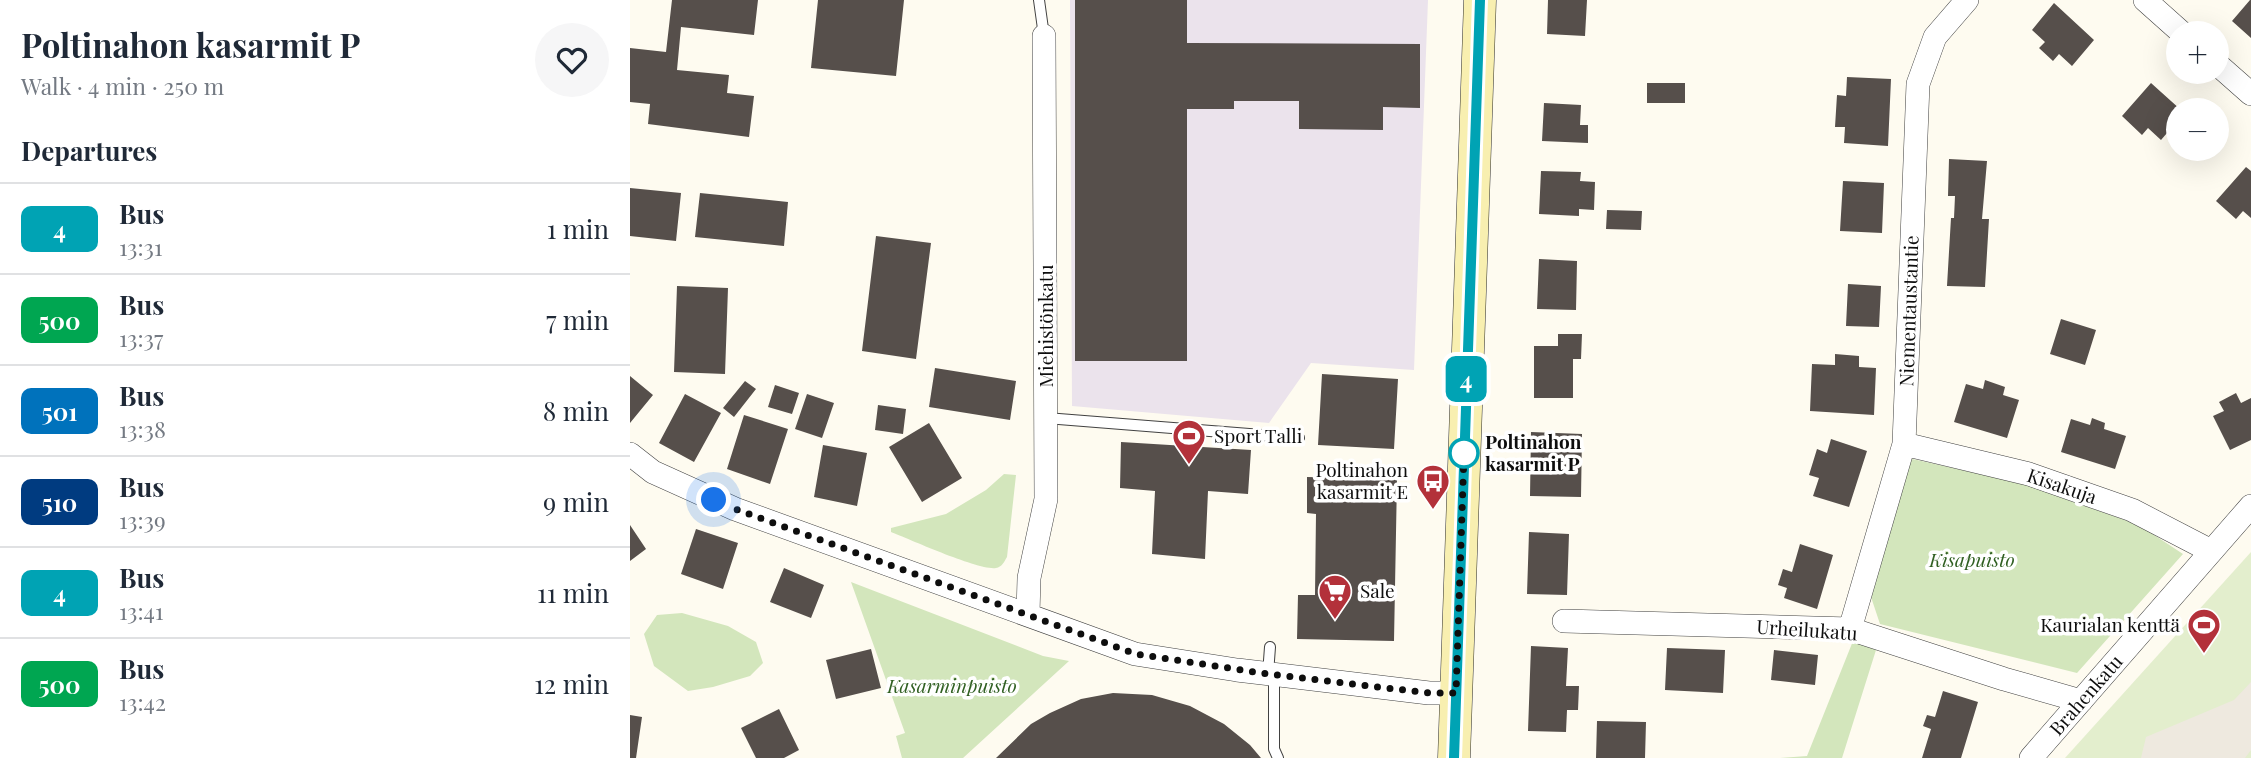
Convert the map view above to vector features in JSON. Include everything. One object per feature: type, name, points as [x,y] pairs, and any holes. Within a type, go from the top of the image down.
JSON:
[{"type":"main road","points":[[1454,758],[1480,0]]},
{"type":"street","name":"Niementaustantie","points":[[1850,629],[1904,444],[1918,84],[1935,37],[1967,0]]},
{"type":"street","points":[[2145,0],[2169,21]]},
{"type":"street","name":"Miehistönkatu","points":[[1028,614],[1029,578],[1046,499],[1044,36]]},
{"type":"street","points":[[2229,75],[2251,94]]},
{"type":"street","name":"Kisakuja","points":[[1904,444],[2029,474],[2132,510],[2211,551]]},
{"type":"street","points":[[630,454],[653,472],[735,509],[1136,654],[1271,674],[1429,693],[1456,693]]},
{"type":"street","name":"Brahenkatu","points":[[2031,758],[2251,506]]},
{"type":"street","name":"Urheilukatu","points":[[1564,621],[1850,629],[2004,680],[2081,701]]},
{"type":"lane","points":[[1039,0],[1044,36]]},
{"type":"lane","points":[[1046,418],[1299,438]]},
{"type":"lane","points":[[1270,647],[1274,749],[1278,758]]},
{"type":"shaded area","points":[[1070,0],[1428,0],[1414,370],[1311,363],[1269,423],[1072,406]]},
{"type":"shaded area","points":[[2251,682],[2251,750],[2245,758],[2141,758],[2146,737],[2234,700]]},
{"type":"green space","name":"Kisapuisto","points":[[1908,458],[2020,483],[2139,525],[2183,554],[2077,673],[1880,624],[1871,597]]},
{"type":"green space","points":[[1004,474],[1016,475],[1007,557],[1000,567],[975,565],[891,532],[891,528],[946,514],[986,490]]},
{"type":"green space","name":"Kaurialan kenttä","points":[[2251,552],[2251,758],[2065,758]]},
{"type":"green space","name":"Kasarminpuisto","points":[[851,582],[1043,656],[1069,661],[963,758],[902,758],[896,736],[905,733]]},
{"type":"green space","points":[[682,613],[728,626],[756,642],[763,663],[750,676],[688,691],[654,666],[644,634],[657,615]]},
{"type":"green space","points":[[1853,641],[1876,650],[1842,758],[1780,758],[1807,756]]},
{"type":"building","points":[[672,0],[758,0],[754,35],[681,27],[677,70],[729,75],[727,93],[754,96],[749,137],[648,124],[650,104],[630,102],[630,48],[666,52]]},
{"type":"building","points":[[818,0],[904,0],[896,76],[811,68]]},
{"type":"building","points":[[1075,0],[1187,0],[1187,43],[1420,44],[1420,108],[1383,107],[1383,130],[1299,129],[1299,101],[1234,101],[1234,109],[1187,109],[1187,361],[1075,361]]},
{"type":"building","points":[[1548,0],[1587,0],[1585,36],[1547,34]]},
{"type":"building","points":[[2251,0],[2251,38],[2232,21]]},
{"type":"building","points":[[2054,3],[2094,40],[2072,66],[2059,54],[2053,61],[2039,48],[2045,42],[2032,30]]},
{"type":"building","points":[[1847,77],[1891,79],[1888,146],[1844,143],[1845,127],[1835,127],[1837,95],[1846,96]]},
{"type":"building","points":[[1647,83],[1685,83],[1685,103],[1647,103]]},
{"type":"building","points":[[2151,83],[2168,98],[2166,134],[2161,140],[2148,128],[2142,135],[2122,116]]},
{"type":"building","points":[[1544,103],[1581,105],[1580,125],[1588,125],[1588,143],[1542,141]]},
{"type":"building","points":[[1949,159],[1987,161],[1982,219],[1989,219],[1985,287],[1947,286],[1955,196],[1948,196]]},
{"type":"building","points":[[2246,167],[2251,171],[2251,218],[2243,211],[2236,219],[2216,201]]},
{"type":"building","points":[[1541,171],[1581,172],[1580,181],[1595,182],[1594,210],[1579,209],[1579,216],[1539,214]]},
{"type":"building","points":[[1843,181],[1884,183],[1882,233],[1840,231]]},
{"type":"building","points":[[630,188],[681,193],[676,241],[630,236]]},
{"type":"building","points":[[700,193],[788,202],[784,246],[695,237]]},
{"type":"building","points":[[1607,210],[1642,211],[1641,230],[1606,229]]},
{"type":"building","points":[[876,236],[931,243],[916,359],[862,351]]},
{"type":"building","points":[[1539,259],[1577,261],[1576,310],[1537,309]]},
{"type":"building","points":[[1848,284],[1881,286],[1879,327],[1846,326]]},
{"type":"building","points":[[677,286],[728,288],[725,374],[674,372]]},
{"type":"building","points":[[2061,319],[2096,330],[2085,365],[2050,354]]},
{"type":"building","points":[[1558,334],[1582,334],[1581,359],[1573,359],[1573,398],[1534,398],[1534,346],[1558,346]]},
{"type":"building","points":[[1835,354],[1859,356],[1859,367],[1876,368],[1874,415],[1810,411],[1812,364],[1835,365]]},
{"type":"building","points":[[935,368],[1016,381],[1010,420],[929,407]]},
{"type":"building","points":[[1322,374],[1398,379],[1394,449],[1318,445]]},
{"type":"building","points":[[630,376],[653,395],[630,423]]},
{"type":"building","points":[[1985,380],[2005,387],[2003,395],[2019,400],[2007,438],[1954,422],[1966,384],[1983,389]]},
{"type":"building","points":[[745,381],[756,389],[734,417],[723,408]]},
{"type":"building","points":[[775,385],[799,393],[792,414],[768,407]]},
{"type":"building","points":[[2236,393],[2241,403],[2251,398],[2251,440],[2230,450],[2213,416],[2224,411],[2219,402]]},
{"type":"building","points":[[685,394],[721,413],[694,462],[659,443]]},
{"type":"building","points":[[807,394],[834,403],[822,438],[795,429]]},
{"type":"building","points":[[878,405],[906,409],[903,434],[875,430]]},
{"type":"building","points":[[744,415],[788,429],[770,484],[727,469]]},
{"type":"building","points":[[2092,418],[2105,423],[2104,429],[2126,436],[2115,469],[2061,452],[2071,419],[2090,425]]},
{"type":"building","points":[[929,423],[962,478],[922,502],[889,447]]},
{"type":"building","points":[[1531,432],[1582,434],[1581,497],[1530,496]]},
{"type":"building","points":[[1831,439],[1867,451],[1849,507],[1813,496],[1819,478],[1809,475],[1817,449],[1827,453]]},
{"type":"building","points":[[1121,442],[1251,450],[1248,494],[1208,491],[1205,559],[1152,554],[1155,491],[1120,488]]},
{"type":"building","points":[[823,445],[867,453],[857,506],[814,497]]},
{"type":"building","points":[[1307,477],[1397,479],[1394,641],[1297,639],[1298,595],[1315,595],[1316,514],[1307,513]]},
{"type":"building","points":[[630,525],[646,549],[630,561]]},
{"type":"building","points":[[696,529],[738,543],[723,589],[681,574]]},
{"type":"building","points":[[1529,532],[1569,534],[1567,595],[1527,594]]},
{"type":"building","points":[[1800,544],[1833,555],[1817,609],[1784,598],[1787,588],[1778,585],[1783,569],[1792,572]]},
{"type":"building","points":[[784,568],[824,585],[811,618],[770,602]]},
{"type":"building","points":[[1531,646],[1568,648],[1566,686],[1579,686],[1578,710],[1567,710],[1566,732],[1528,731]]},
{"type":"building","points":[[1667,648],[1725,650],[1723,693],[1665,690]]},
{"type":"building","points":[[871,649],[881,688],[836,699],[826,660]]},
{"type":"building","points":[[1774,650],[1818,655],[1815,685],[1771,680]]},
{"type":"building","points":[[1943,691],[1978,702],[1961,758],[1922,758],[1931,729],[1923,726],[1927,715],[1935,717]]},
{"type":"building","points":[[1113,693],[1152,695],[1190,706],[1224,724],[1250,745],[1261,758],[996,758],[1031,724],[1050,713],[1081,699]]},
{"type":"building","points":[[779,709],[799,750],[784,758],[756,758],[741,728]]},
{"type":"building","points":[[630,715],[642,717],[636,758],[630,758]]},
{"type":"building","points":[[1597,721],[1646,722],[1645,758],[1596,758]]},
{"type":"bus line","name":"4","points":[[1454,758],[1480,0]]},
{"type":"place","name":"Poltinahon kasarmit P","points":[[1464,453]]},
{"type":"place","name":"Sport Talli","points":[[1189,466]]},
{"type":"place","name":"Poltinahon kasarmit E","points":[[1433,511]]},
{"type":"place","name":"Sale","points":[[1335,621]]},
{"type":"place","name":"Kaurialan kenttä","points":[[2204,655]]},
{"type":"route","points":[[714,500],[1136,654],[1268,674],[1429,693],[1456,693],[1464,453]]}]
